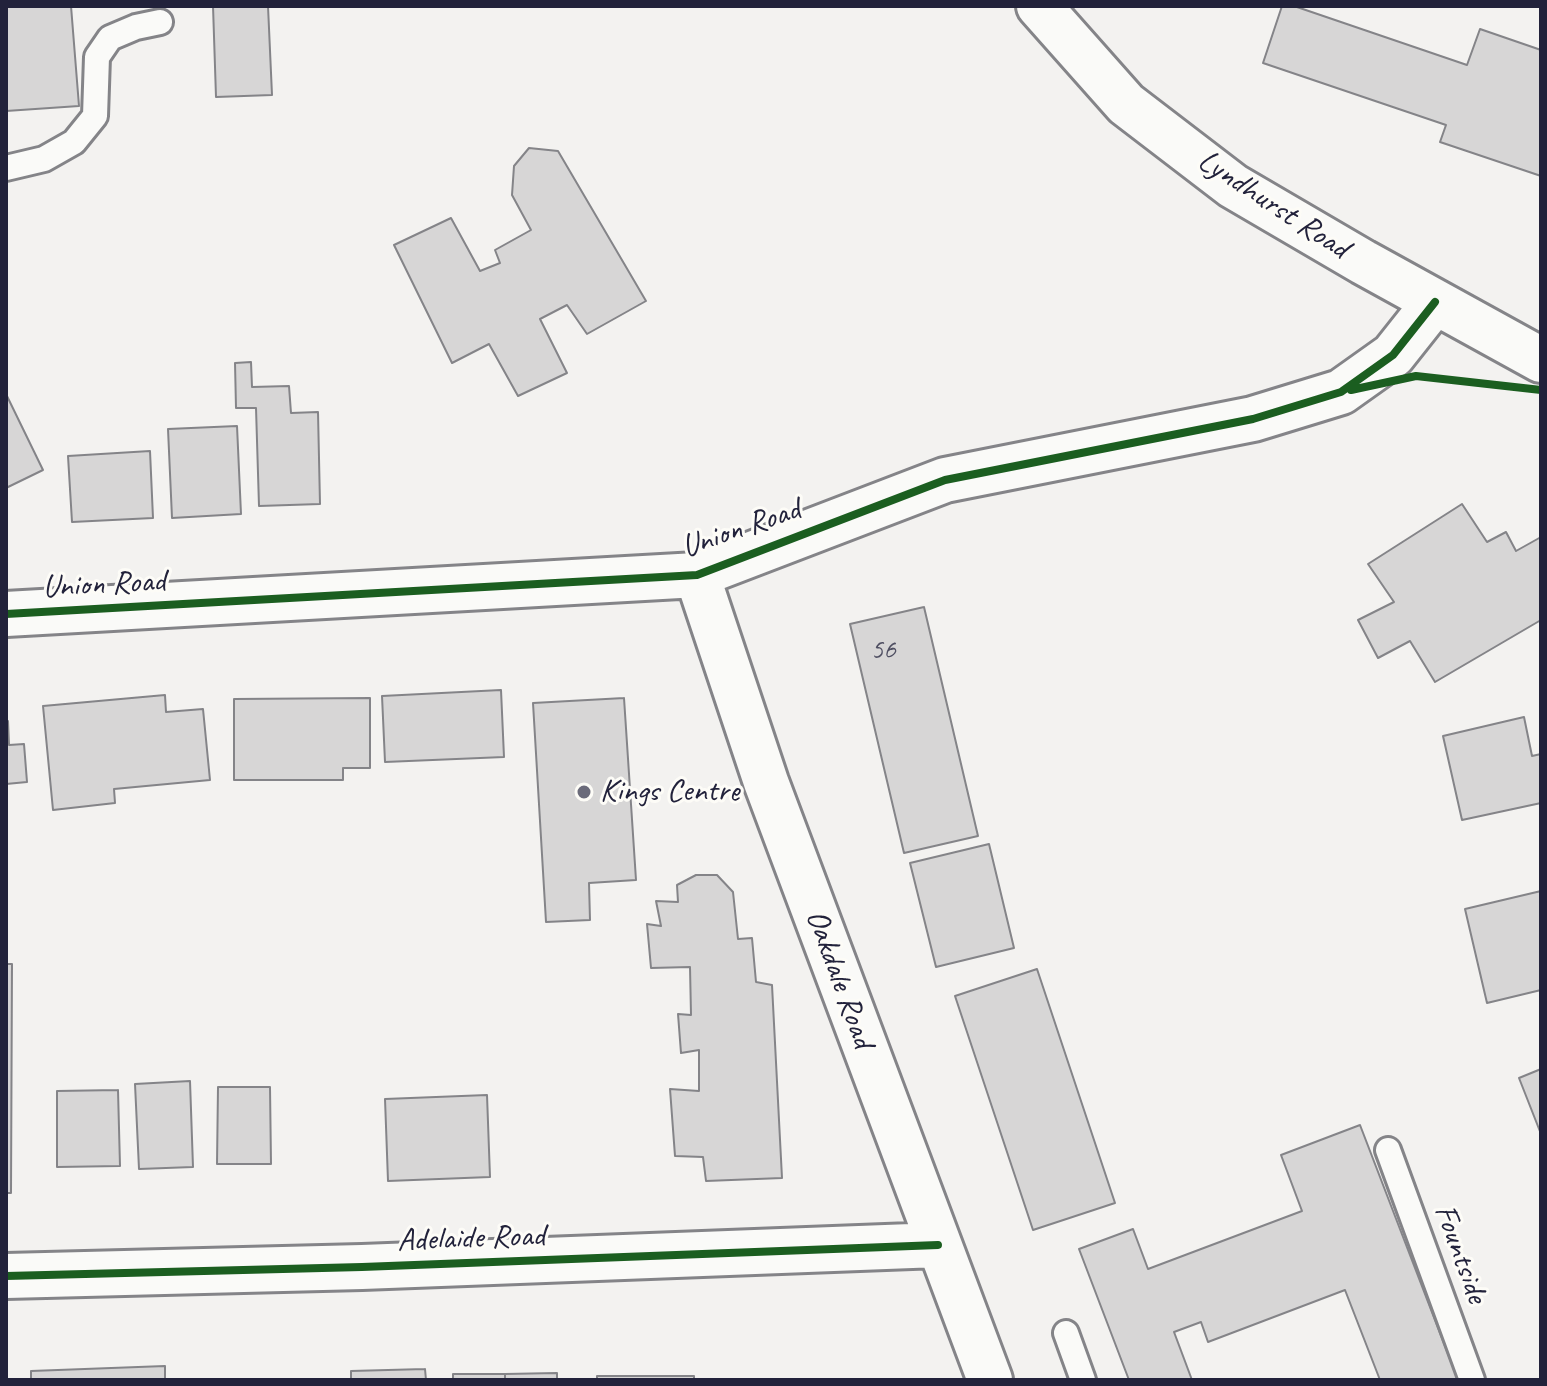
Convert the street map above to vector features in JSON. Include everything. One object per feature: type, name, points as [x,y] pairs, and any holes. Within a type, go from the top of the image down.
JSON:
[{"type":"street","name":"Lyndhurst Road","points":[[1039,6],[1126,104],[1233,186],[1541,360]]},
{"type":"street","name":"Union Road","points":[[6,614],[697,575],[945,480],[1253,419],[1341,392],[1393,355],[1435,302]]},
{"type":"street","name":"Oakdale Road","points":[[697,575],[766,782],[990,1380]]},
{"type":"street","name":"Adelaide Road","points":[[6,1276],[362,1267],[938,1245]]},
{"type":"lane","points":[[6,168],[44,159],[74,142],[95,116],[97,57],[110,38],[136,27],[160,22]]},
{"type":"lane","name":"Fountside","points":[[1388,1150],[1472,1380]]},
{"type":"lane","points":[[1066,1333],[1083,1380]]},
{"type":"building","points":[[6,6],[71,6],[79,106],[6,111]]},
{"type":"building","points":[[213,6],[268,6],[272,95],[216,97]]},
{"type":"building","points":[[1282,6],[1294,6],[1467,65],[1480,29],[1541,50],[1541,176],[1440,142],[1446,125],[1263,63]]},
{"type":"building","points":[[529,148],[558,151],[646,301],[587,334],[567,305],[540,319],[567,373],[518,396],[489,344],[452,363],[394,245],[451,218],[480,271],[500,263],[495,250],[531,230],[512,195],[514,166]]},
{"type":"building","points":[[251,362],[252,387],[289,386],[291,413],[318,412],[320,504],[259,506],[256,408],[236,408],[235,363]]},
{"type":"building","points":[[6,394],[43,470],[6,488]]},
{"type":"building","points":[[237,426],[241,514],[172,518],[168,429]]},
{"type":"building","points":[[150,451],[153,518],[72,522],[68,456]]},
{"type":"building","points":[[1462,504],[1487,542],[1506,532],[1516,551],[1541,537],[1541,620],[1435,682],[1410,641],[1378,658],[1358,620],[1394,602],[1368,564]]},
{"type":"building","points":[[924,607],[978,836],[904,853],[850,624]]},
{"type":"building","points":[[501,690],[504,757],[385,762],[382,696]]},
{"type":"building","points":[[165,695],[166,712],[203,709],[210,780],[114,789],[115,803],[53,810],[43,706]]},
{"type":"building","points":[[370,698],[370,768],[343,768],[343,780],[234,780],[234,699]]},
{"type":"building","name":"Kings Centre","points":[[624,698],[636,880],[589,883],[590,920],[546,922],[533,703]]},
{"type":"building","points":[[1524,717],[1532,756],[1541,754],[1541,803],[1462,820],[1443,736]]},
{"type":"building","points":[[6,721],[9,745],[24,744],[27,782],[6,784]]},
{"type":"building","points":[[989,844],[1014,948],[936,967],[910,863]]},
{"type":"building","points":[[696,875],[717,875],[733,892],[738,939],[752,938],[756,982],[772,985],[782,1178],[706,1181],[703,1157],[675,1156],[670,1089],[699,1091],[699,1050],[681,1053],[678,1014],[691,1015],[690,967],[651,968],[647,924],[661,926],[656,901],[678,902],[677,885]]},
{"type":"building","points":[[1541,891],[1541,990],[1487,1003],[1465,909]]},
{"type":"building","points":[[6,964],[12,964],[11,1193],[6,1193]]},
{"type":"building","points":[[1037,969],[1115,1203],[1033,1230],[955,996]]},
{"type":"building","points":[[1541,1069],[1541,1134],[1519,1078]]},
{"type":"building","points":[[190,1081],[193,1167],[139,1169],[135,1084]]},
{"type":"building","points":[[218,1087],[270,1087],[271,1164],[217,1164]]},
{"type":"building","points":[[118,1090],[120,1166],[57,1167],[57,1091]]},
{"type":"building","points":[[487,1095],[490,1177],[388,1181],[385,1099]]},
{"type":"building","points":[[1360,1125],[1458,1380],[1380,1380],[1345,1290],[1208,1342],[1201,1322],[1174,1332],[1192,1380],[1129,1380],[1079,1249],[1133,1229],[1148,1269],[1302,1211],[1281,1155]]},
{"type":"building","points":[[165,1366],[165,1380],[31,1380],[31,1371]]},
{"type":"building","points":[[425,1369],[426,1380],[351,1380],[351,1371]]},
{"type":"building","points":[[557,1373],[557,1380],[505,1380],[505,1374]]},
{"type":"building","points":[[453,1374],[505,1374],[505,1380],[453,1380]]},
{"type":"building","points":[[597,1376],[694,1376],[694,1380],[597,1380]]},
{"type":"cycle path","points":[[6,614],[697,575],[945,480],[1253,419],[1341,392],[1393,355],[1435,302]]},
{"type":"cycle path","points":[[1351,390],[1416,376],[1541,390]]},
{"type":"cycle path","points":[[6,1276],[362,1267],[938,1245]]},
{"type":"place","name":"Kings Centre","points":[[584,792]]}]
